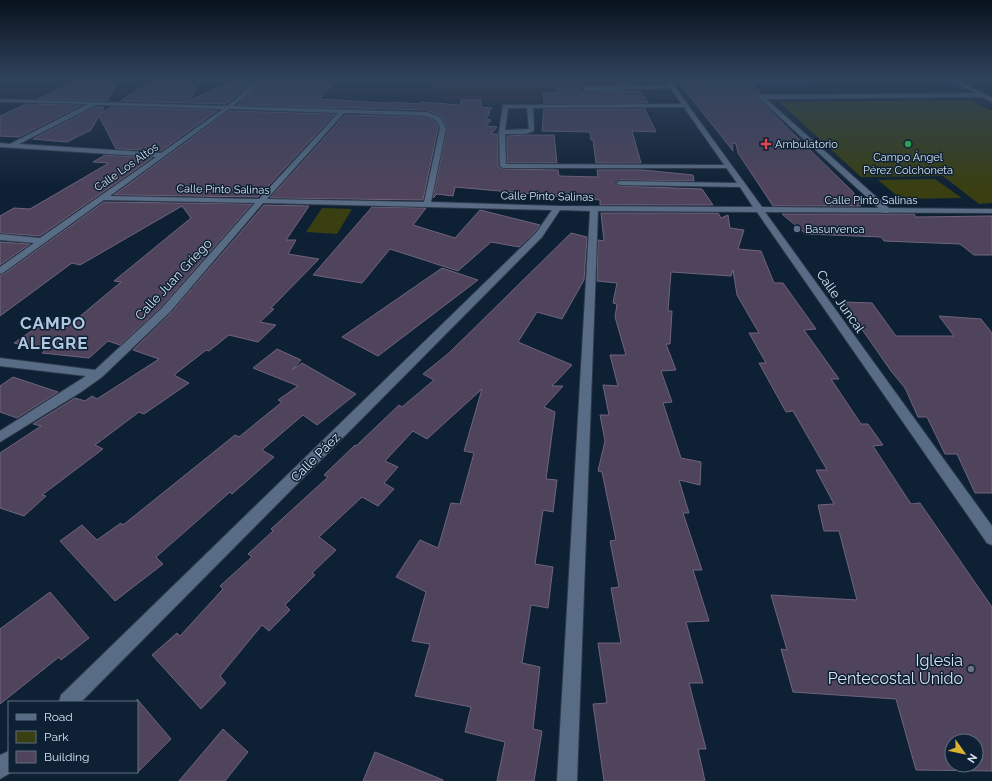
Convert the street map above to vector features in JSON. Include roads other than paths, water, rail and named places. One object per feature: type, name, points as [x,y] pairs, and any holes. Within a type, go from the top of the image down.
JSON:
[{"type":"street","points":[[0,150],[69,115]]},
{"type":"street","name":"Calle Los Altos","points":[[0,271],[217,115]]},
{"type":"street","name":"Calle Juan Griego","points":[[0,437],[77,389],[98,374],[166,310],[261,201],[339,115]]},
{"type":"street","points":[[426,204],[443,128],[441,119],[436,115]]},
{"type":"street","points":[[504,115],[502,132],[503,166],[729,166]]},
{"type":"street","points":[[502,132],[525,132],[532,130],[531,115]]},
{"type":"street","name":"Calle Juncal","points":[[693,115],[992,538]]},
{"type":"street","points":[[781,115],[887,211]]},
{"type":"street","points":[[0,145],[163,155]]},
{"type":"street","points":[[620,183],[742,185]]},
{"type":"street","name":"Calle Pinto Salinas","points":[[102,198],[426,204],[594,209],[992,211]]},
{"type":"street","name":"Calle Páez","points":[[69,701],[539,235],[558,208]]},
{"type":"street","points":[[567,781],[594,209]]},
{"type":"street","points":[[0,237],[42,241]]},
{"type":"street","points":[[0,362],[98,374]]},
{"type":"street","points":[[0,769],[8,761]]},
{"type":"place","name":"Ambulatorio","points":[[766,144]]},
{"type":"place","name":"Campo Ángel Pérez Colchoneta","points":[[908,144]]},
{"type":"place","name":"Basurvenca","points":[[797,229]]},
{"type":"place","name":"Iglesia Pentecostal Unido","points":[[971,669]]},
{"type":"district","name":"CAMPO ALEGRE","points":[[53,333]]}]
